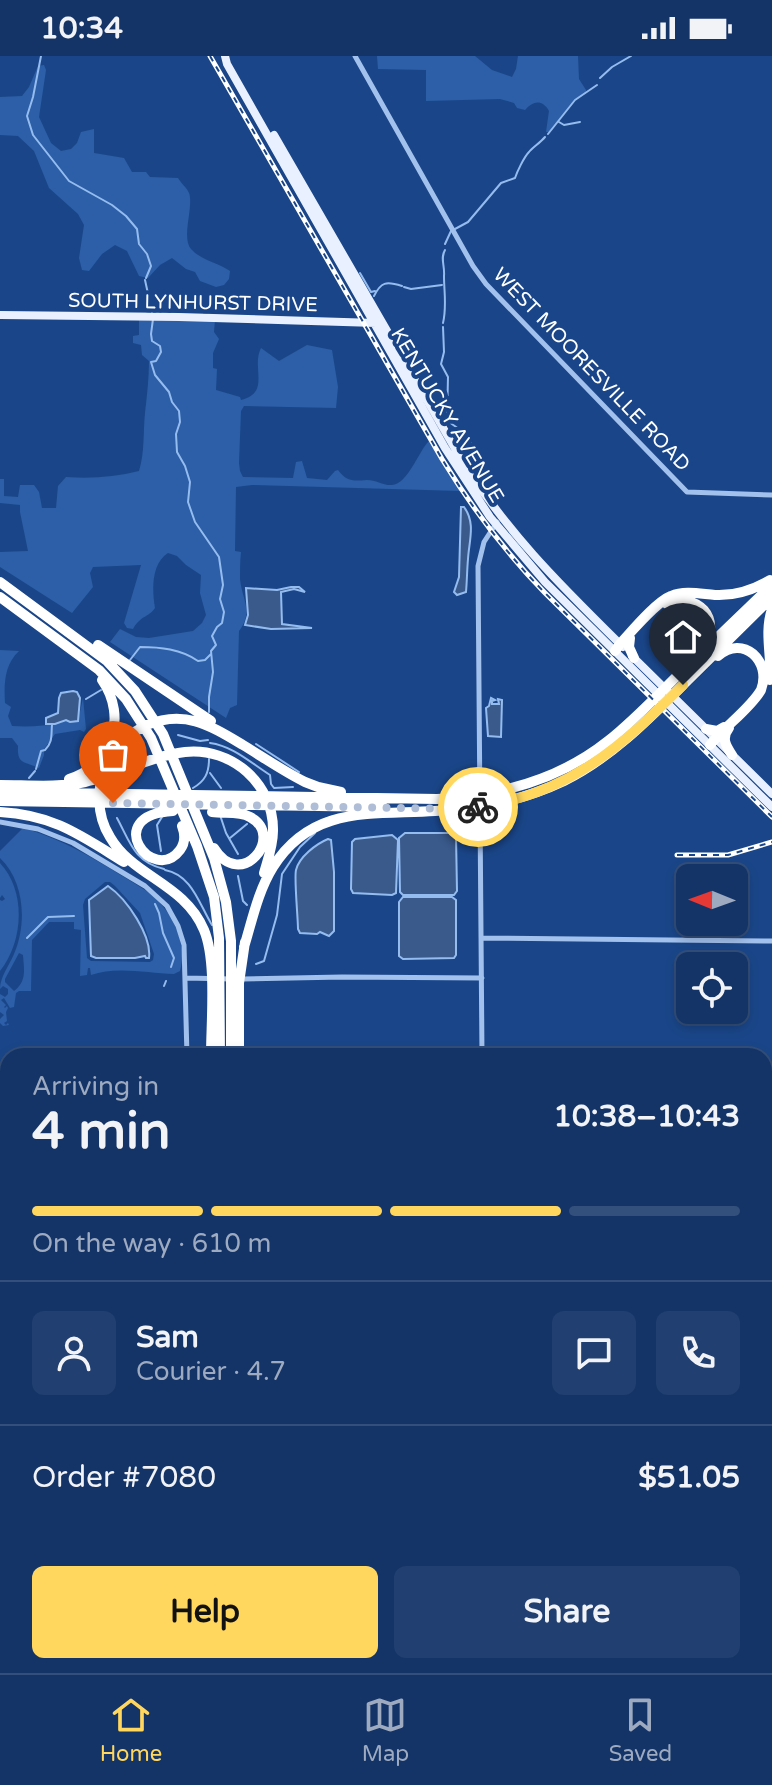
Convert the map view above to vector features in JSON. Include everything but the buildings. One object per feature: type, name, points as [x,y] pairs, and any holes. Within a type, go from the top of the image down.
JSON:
[{"type":"highway","points":[[0,580],[120,674],[161,730],[172,755],[179,789],[179,814],[185,835],[179,852],[163,860],[145,854],[137,839],[140,824],[150,814],[179,814],[212,812],[438,811],[509,801],[563,781],[612,752],[651,710],[772,597]]},
{"type":"highway","points":[[0,580],[300,780],[332,791],[467,797]]},
{"type":"highway","points":[[622,642],[662,601],[672,595],[684,592],[734,594],[772,582]]},
{"type":"highway","points":[[693,662],[772,582]]},
{"type":"highway","points":[[0,597],[92,664],[119,691],[142,723],[160,759],[223,860],[240,864],[254,859],[263,842],[257,823],[244,815],[212,812]]},
{"type":"highway","points":[[622,642],[667,604],[679,600],[695,603],[707,614],[710,630],[707,643],[678,685]]},
{"type":"highway","points":[[706,729],[717,731],[728,727],[761,697],[769,684],[772,669],[768,630],[772,609]]},
{"type":"highway","points":[[2,787],[63,781],[79,776],[101,759],[113,735],[115,714],[106,686],[89,666],[53,636]]},
{"type":"highway","points":[[622,642],[630,648],[634,658]]},
{"type":"highway","points":[[678,685],[688,683],[728,649],[742,648],[762,661],[764,685],[714,741]]},
{"type":"highway","points":[[2,787],[395,798],[467,797],[515,788],[559,771],[585,758],[651,710]]},
{"type":"highway","points":[[211,1048],[211,965],[202,926],[185,902],[122,854],[108,835],[100,813],[100,782],[105,766],[125,740],[135,732],[162,721],[183,719],[207,724],[262,756]]},
{"type":"highway","points":[[728,727],[725,741],[732,755]]},
{"type":"highway","points":[[2,787],[84,782],[173,755],[198,752],[216,754],[235,762],[250,774],[262,790],[272,815],[272,844],[244,947],[239,983],[239,1048]]},
{"type":"highway","points":[[0,801],[453,809]]},
{"type":"highway","points":[[0,810],[65,826],[171,889]]},
{"type":"highway","points":[[0,810],[179,814]]},
{"type":"highway","points":[[244,947],[267,878],[278,859],[296,840],[314,827],[335,818],[397,812]]},
{"type":"highway","points":[[179,814],[206,869],[217,914],[220,1048]]},
{"type":"highway","points":[[198,816],[220,876],[228,911],[231,1048]]},
{"type":"main road","name":"KENTUCKY AVENUE","points":[[226,58],[453,462],[545,582],[622,642]]},
{"type":"main road","name":"KENTUCKY AVENUE","points":[[226,58],[498,520],[547,572],[622,642],[772,807]]},
{"type":"main road","points":[[365,307],[384,324]]},
{"type":"main road","name":"SOUTH LYNHURST DRIVE","points":[[0,315],[153,316],[384,324]]},
{"type":"main road","points":[[374,323],[395,341]]},
{"type":"main road","name":"KENTUCKY AVENUE","points":[[634,658],[706,729],[714,741],[772,794]]},
{"type":"street","name":"WEST MOORESVILLE ROAD","points":[[355,56],[481,278],[690,493],[772,495]]},
{"type":"street","points":[[482,1048],[478,566],[484,542],[498,520]]},
{"type":"street","points":[[0,822],[38,829],[73,843],[155,894],[169,909],[181,932],[184,953],[187,1048]]},
{"type":"street","points":[[481,938],[772,941]]},
{"type":"street","points":[[185,978],[482,978]]},
{"type":"shaded area","points":[[377,56],[475,56],[492,70],[512,77],[518,56],[578,56],[579,79],[586,93],[574,100],[550,132],[546,132],[549,111],[540,103],[534,103],[525,110],[500,99],[426,101],[426,70],[378,69]]},
{"type":"shaded area","points":[[44,65],[46,70],[39,117],[51,143],[61,151],[71,149],[81,132],[94,129],[94,153],[124,158],[132,172],[146,172],[150,177],[178,178],[190,199],[188,244],[200,256],[230,271],[224,285],[216,287],[200,281],[195,272],[172,258],[148,278],[139,276],[127,251],[115,245],[102,254],[89,271],[82,270],[79,258],[84,225],[78,214],[49,188],[34,151],[18,136],[0,135],[0,97],[22,96],[38,66]]},
{"type":"shaded area","points":[[139,319],[215,320],[214,332],[219,339],[213,353],[213,368],[217,369],[216,390],[240,397],[241,400],[250,397],[258,385],[258,355],[261,348],[279,361],[307,345],[332,350],[338,387],[336,408],[244,406],[241,411],[239,463],[243,477],[293,478],[296,462],[302,461],[307,478],[327,480],[338,470],[351,480],[392,485],[408,474],[429,441],[460,491],[236,487],[235,551],[241,552],[240,579],[246,617],[239,631],[237,705],[230,708],[226,718],[110,642],[120,629],[136,637],[149,638],[193,631],[202,623],[206,615],[200,593],[201,575],[177,556],[168,553],[158,564],[153,586],[155,608],[133,629],[127,628],[124,623],[141,565],[93,567],[90,573],[93,587],[72,613],[0,567],[0,552],[28,551],[20,505],[0,503],[0,479],[4,479],[4,496],[18,497],[20,485],[34,485],[39,492],[42,508],[56,508],[58,486],[66,477],[103,477],[139,471],[149,361],[142,355],[141,345],[133,343],[133,336],[139,335]]},
{"type":"shaded area","points":[[461,507],[468,513],[471,532],[466,592],[457,595],[454,592],[459,577]]},
{"type":"shaded area","points":[[299,587],[305,592],[294,589],[281,592],[282,624],[312,628],[271,629],[245,625],[248,615],[246,588],[277,590]]},
{"type":"shaded area","points":[[0,650],[19,651],[10,662],[5,682],[5,703],[11,707],[8,716],[12,726],[78,721],[83,698],[86,729],[84,732],[55,734],[44,749],[39,768],[20,759],[18,746],[12,738],[0,738]]},
{"type":"shaded area","points":[[73,691],[80,698],[78,721],[46,724],[46,718],[58,713],[61,693]]},
{"type":"shaded area","points":[[491,698],[495,700],[492,704],[499,704],[498,699],[502,700],[501,737],[488,736],[486,708]]},
{"type":"shaded area","points":[[23,828],[73,848],[150,893],[165,909],[176,928],[182,949],[180,971],[174,974],[110,971],[91,975],[88,968],[87,975],[80,976],[81,930],[74,929],[74,922],[49,922],[32,940],[31,991],[16,993],[14,1007],[10,1008],[4,998],[1,1000],[8,1008],[4,1023],[9,1025],[3,1026],[0,1023],[4,1015],[0,1012],[0,994],[5,997],[8,989],[3,986],[0,989],[0,985],[18,942],[22,917],[15,879],[0,858],[0,851]],"holes":[[[105,882],[115,886],[140,913],[154,954],[150,962],[91,961],[87,958],[83,905],[85,899]],[[19,953],[23,955],[24,975],[14,991],[5,979]]]},
{"type":"shaded area","points":[[405,833],[452,833],[456,836],[457,891],[454,895],[403,895],[400,892],[399,838]]},
{"type":"shaded area","points":[[392,835],[398,840],[396,893],[353,893],[352,842],[355,839]]},
{"type":"shaded area","points":[[331,840],[334,872],[334,931],[329,936],[320,932],[300,933],[296,870],[309,852]]},
{"type":"shaded area","points":[[0,863],[15,888],[19,917],[14,946],[0,971],[0,900],[5,899],[2,895],[0,898]]},
{"type":"shaded area","points":[[108,886],[137,919],[147,939],[149,958],[91,956],[89,900]]},
{"type":"shaded area","points":[[403,897],[452,897],[456,900],[454,958],[403,959],[399,956],[399,902]]},
{"type":"waterway","points":[[41,56],[27,116],[33,135],[69,181],[112,205],[137,229],[139,244],[151,266],[146,278]]},
{"type":"waterway","points":[[600,78],[631,56]]},
{"type":"waterway","points":[[548,134],[575,100],[597,85]]},
{"type":"waterway","points":[[559,122],[564,125],[580,122]]},
{"type":"waterway","points":[[455,229],[468,222],[501,183],[515,178],[527,154],[545,137]]},
{"type":"waterway","points":[[445,244],[451,231]]},
{"type":"waterway","points":[[443,323],[445,250]]},
{"type":"waterway","points":[[360,273],[371,292],[375,291]]},
{"type":"waterway","points":[[145,280],[152,312]]},
{"type":"waterway","points":[[374,296],[385,284],[402,286]]},
{"type":"waterway","points":[[404,287],[442,285]]},
{"type":"waterway","points":[[153,319],[152,341],[160,346],[161,352],[156,361],[151,362],[155,375],[179,411],[177,452],[190,482],[188,502],[195,522],[219,557],[223,585],[220,599],[224,612],[222,623],[212,636],[216,645],[211,651],[213,672],[209,712]]},
{"type":"waterway","points":[[443,327],[441,364],[448,377],[447,418],[471,439],[471,457]]},
{"type":"waterway","points":[[130,660],[140,647],[170,650],[198,661],[205,660],[211,654]]},
{"type":"waterway","points":[[86,699],[101,690]]},
{"type":"waterway","points":[[36,769],[41,751],[48,747],[52,725]]},
{"type":"waterway","points":[[178,735],[208,740]]},
{"type":"waterway","points":[[210,743],[234,751],[270,775],[274,788],[293,787]]},
{"type":"waterway","points":[[256,744],[299,772]]},
{"type":"waterway","points":[[193,788],[206,776],[209,759]]},
{"type":"waterway","points":[[29,778],[35,771]]},
{"type":"waterway","points":[[210,773],[221,788]]},
{"type":"waterway","points":[[161,851],[157,825],[162,817]]},
{"type":"waterway","points":[[117,818],[139,856],[164,869]]},
{"type":"waterway","points":[[221,818],[238,854]]},
{"type":"waterway","points":[[230,838],[247,824]]},
{"type":"waterway","points":[[256,964],[264,961],[277,915],[282,874],[300,847],[315,833]]},
{"type":"waterway","points":[[165,870],[188,884],[212,925]]},
{"type":"waterway","points":[[238,876],[243,901],[247,905]]},
{"type":"waterway","points":[[155,904],[174,958],[171,967]]},
{"type":"waterway","points":[[27,938],[48,917],[74,916]]},
{"type":"waterway","points":[[164,986],[166,981]]},
{"type":"railway","points":[[210,56],[442,459],[477,512],[545,593],[772,817]]},
{"type":"railway","points":[[677,855],[728,855],[772,842]]},
{"type":"way so far","points":[[113,803],[478,807]]},
{"type":"route","points":[[478,807],[535,793],[589,767],[620,745],[683,685]]}]
